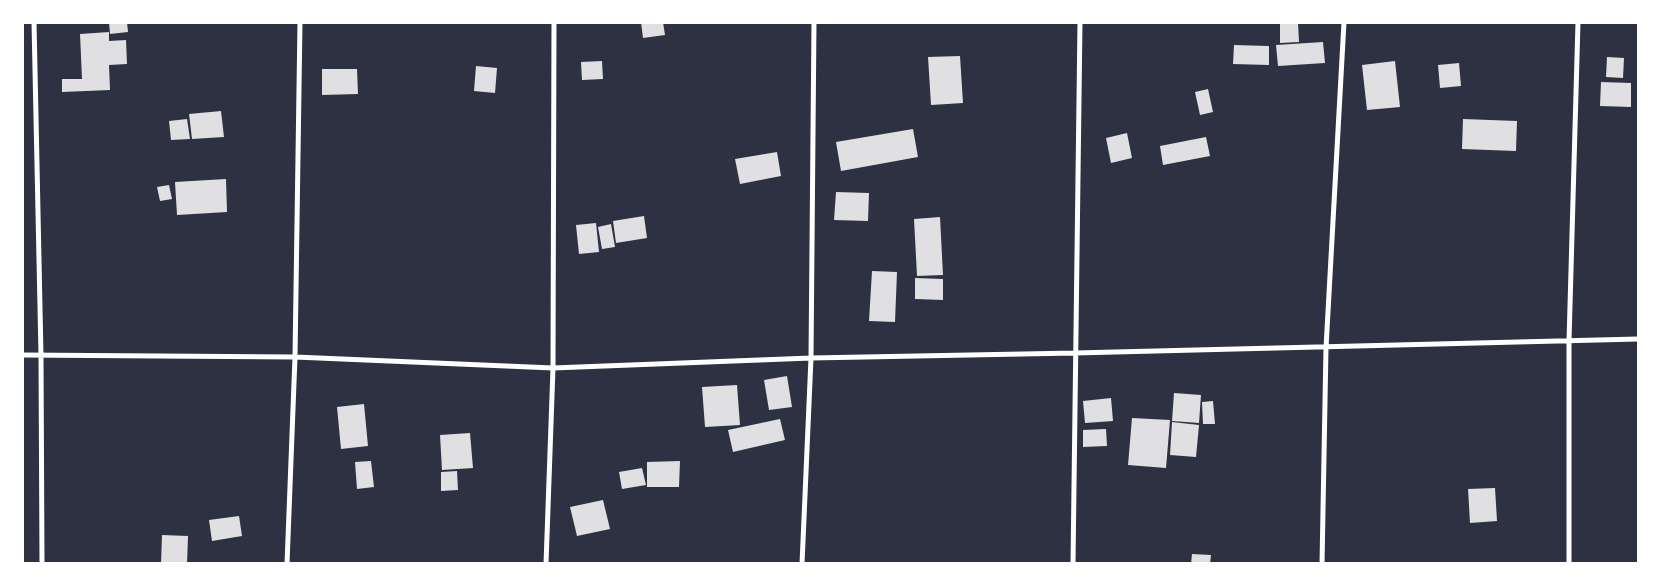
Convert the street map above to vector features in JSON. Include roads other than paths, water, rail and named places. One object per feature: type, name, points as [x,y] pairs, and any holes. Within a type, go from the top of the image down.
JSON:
[{"type":"street","points":[[34,22],[41,355],[42,564]]},
{"type":"street","points":[[287,564],[295,358],[300,22]]},
{"type":"street","points":[[546,564],[553,368],[554,22]]},
{"type":"street","points":[[802,564],[811,358],[814,22]]},
{"type":"street","points":[[1073,564],[1080,22]]},
{"type":"street","points":[[1322,564],[1326,348],[1344,22]]},
{"type":"street","points":[[1569,564],[1569,341],[1578,22]]},
{"type":"street","points":[[22,356],[295,358],[553,368],[811,358],[1326,348],[1638,339]]}]
